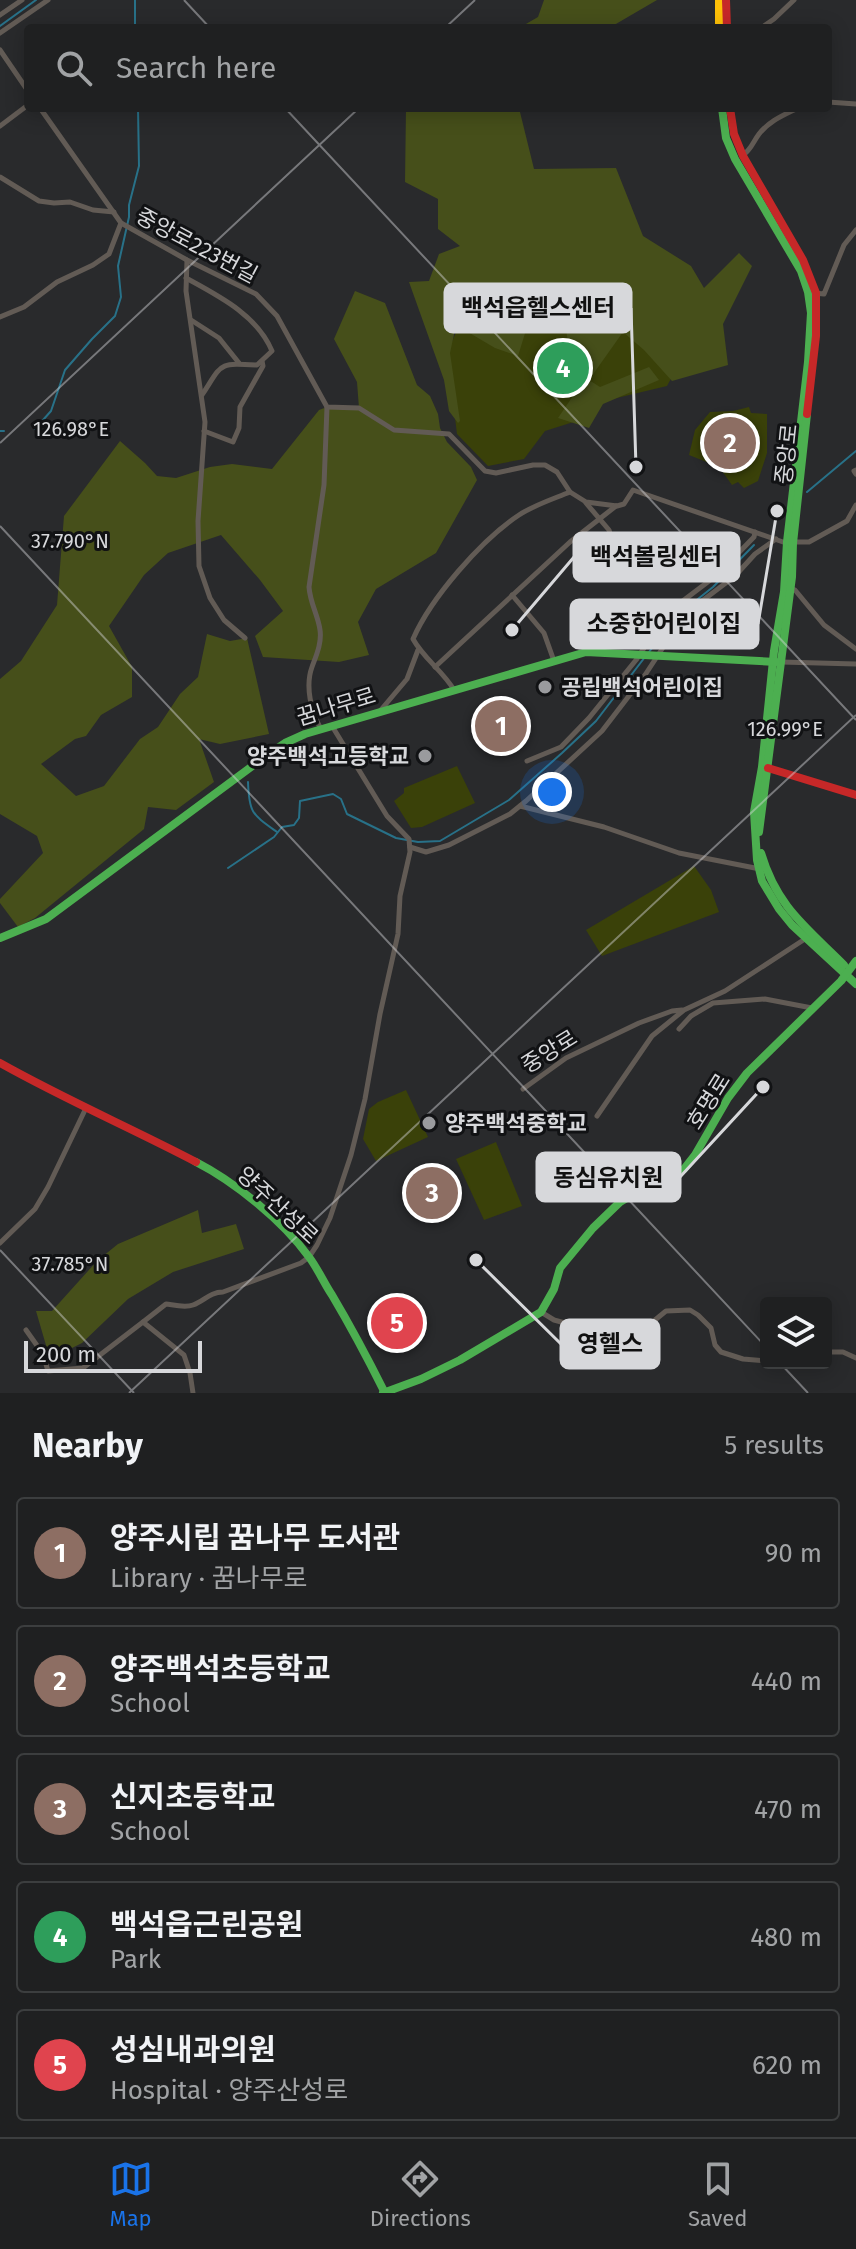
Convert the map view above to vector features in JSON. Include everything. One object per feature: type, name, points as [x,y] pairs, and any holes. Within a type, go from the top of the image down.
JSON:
[{"type":"street","points":[[0,15],[22,0]]},
{"type":"street","points":[[0,33],[48,0]]},
{"type":"street","points":[[719,0],[719,24]]},
{"type":"street","points":[[726,0],[727,24]]},
{"type":"street","points":[[767,24],[794,0]]},
{"type":"street","points":[[0,50],[24,85]]},
{"type":"street","points":[[832,102],[856,104]]},
{"type":"street","points":[[0,126],[24,108]]},
{"type":"street","name":"중앙로223번길","points":[[43,112],[122,224],[256,294],[277,316],[327,407]]},
{"type":"street","name":"중앙로","points":[[723,112],[726,138],[803,260],[817,328],[784,592],[759,831],[762,869]]},
{"type":"street","name":"중앙로","points":[[731,112],[739,157]]},
{"type":"street","points":[[739,157],[748,152],[760,133],[774,120],[790,112]]},
{"type":"street","points":[[0,177],[39,201],[70,202],[93,210],[115,212]]},
{"type":"street","points":[[0,317],[24,307],[57,282],[109,254],[122,224]]},
{"type":"street","points":[[812,292],[824,294],[844,245],[856,230]]},
{"type":"street","points":[[187,260],[186,291],[204,431],[198,521],[199,566],[210,598],[224,620],[245,638]]},
{"type":"street","points":[[186,278],[214,293],[250,319],[267,337],[272,351],[257,365],[230,364],[220,367],[201,397]]},
{"type":"street","points":[[190,320],[219,338],[240,364]]},
{"type":"street","points":[[204,431],[233,442],[239,428],[240,407],[263,366],[262,361]]},
{"type":"street","points":[[321,729],[309,692],[310,670],[317,655],[320,630],[309,587],[324,485],[327,407],[359,408],[394,430],[449,434],[485,471],[496,473],[545,465],[557,472],[570,492],[586,502],[609,530],[616,555]]},
{"type":"street","points":[[435,667],[570,542],[624,504],[633,490],[790,543],[809,542],[847,521],[856,505]]},
{"type":"street","points":[[454,690],[418,649],[413,639],[418,627],[478,550],[519,515],[570,492]]},
{"type":"street","points":[[586,502],[617,506]]},
{"type":"street","points":[[527,761],[561,747],[589,718],[676,606],[717,575],[754,537],[755,532]]},
{"type":"street","points":[[332,726],[387,816],[410,843],[426,852],[449,845],[510,814],[602,731],[679,623],[775,538]]},
{"type":"street","name":"중앙로","points":[[790,543],[790,588],[754,812],[762,869],[778,899],[809,936],[851,974],[856,985]]},
{"type":"street","points":[[790,588],[824,625],[856,649]]},
{"type":"street","points":[[512,595],[544,633],[554,661]]},
{"type":"street","points":[[380,711],[407,679],[418,649]]},
{"type":"street","name":"꿈나무로","points":[[0,938],[46,919],[296,737],[586,652],[658,655]]},
{"type":"street","points":[[658,655],[856,664]]},
{"type":"street","points":[[768,768],[856,795]]},
{"type":"street","points":[[520,806],[604,827],[679,853],[762,869]]},
{"type":"street","points":[[26,1330],[43,1354],[48,1371],[83,1368],[166,1304],[194,1305],[214,1292],[223,1292],[301,1263],[309,1257],[330,1218],[365,1099],[398,934],[400,895],[410,843]]},
{"type":"street","name":"중앙로","points":[[597,1116],[652,1036],[684,1010],[725,991],[809,936]]},
{"type":"street","points":[[851,974],[856,961]]},
{"type":"street","name":"호명로","points":[[541,1312],[554,1289],[560,1268],[593,1228],[620,1202],[659,1186],[684,1169],[747,1073],[851,974]]},
{"type":"street","points":[[679,1029],[691,1016],[714,1003],[765,999],[814,1006],[841,985],[856,985]]},
{"type":"street","name":"중앙로","points":[[523,1089],[566,1058],[620,1031],[672,1011],[684,1010]]},
{"type":"street","name":"양주산성로","points":[[0,1063],[221,1175],[269,1214],[309,1257],[359,1341],[384,1393]]},
{"type":"street","points":[[0,1243],[35,1209],[86,1107]]},
{"type":"street","points":[[384,1393],[460,1360],[541,1312],[554,1320],[620,1341],[633,1338],[666,1311],[690,1310],[711,1328],[715,1345],[721,1352],[760,1360]]},
{"type":"street","points":[[143,1322],[184,1355],[193,1393]]},
{"type":"street","points":[[832,1352],[843,1352],[856,1358]]},
{"type":"green space","points":[[544,0],[657,0],[616,24],[526,24],[538,17]]},
{"type":"green space","points":[[406,112],[520,112],[534,169],[616,168],[643,236],[691,266],[704,288],[739,253],[752,266],[723,324],[728,365],[672,381],[623,332],[589,380],[600,387],[649,367],[659,380],[603,404],[589,428],[558,418],[575,393],[566,329],[531,314],[518,356],[495,348],[456,325],[450,353],[458,423],[449,411],[444,380],[409,282],[429,281],[439,254],[460,246],[438,229],[438,199],[405,182]]},
{"type":"green space","points":[[553,277],[710,306],[667,386],[604,401],[583,419],[545,431],[524,459],[488,466],[457,434],[447,353],[457,330],[475,324]]},
{"type":"green space","points":[[355,291],[385,303],[417,385],[430,396],[447,442],[471,467],[477,480],[436,553],[376,589],[358,622],[369,655],[339,662],[263,657],[255,636],[283,611],[221,535],[168,553],[144,575],[109,626],[132,667],[132,697],[101,715],[86,736],[75,739],[41,764],[76,796],[104,786],[140,739],[158,727],[180,694],[198,677],[207,634],[230,641],[247,638],[269,734],[220,744],[199,739],[214,782],[176,810],[148,807],[144,829],[35,918],[18,927],[0,899],[43,853],[37,836],[0,814],[0,679],[21,661],[57,605],[64,516],[120,441],[157,476],[176,478],[210,467],[232,464],[272,469],[319,410],[327,407],[359,408],[357,382],[334,339]]},
{"type":"green space","points":[[749,407],[751,413],[767,414],[767,453],[758,481],[744,488],[738,482],[732,485],[719,467],[689,455],[695,430],[710,412]]},
{"type":"green space","points":[[457,766],[475,803],[422,827],[411,828],[394,801],[404,793],[404,788]]},
{"type":"green space","points":[[694,866],[711,890],[719,912],[602,956],[586,930]]},
{"type":"green space","points":[[406,1090],[428,1137],[376,1161],[363,1139],[369,1109]]},
{"type":"green space","points":[[496,1142],[522,1206],[484,1220],[456,1159]]},
{"type":"green space","points":[[198,1210],[202,1233],[236,1224],[244,1249],[173,1272],[128,1299],[82,1343],[50,1359],[36,1311],[52,1311],[97,1261],[118,1244]]},
{"type":"waterway","points":[[0,26],[36,0]]},
{"type":"waterway","points":[[135,0],[135,24]]},
{"type":"waterway","points":[[35,429],[51,411],[65,370],[115,316],[121,297],[118,266],[139,166],[138,112]]},
{"type":"waterway","points":[[807,492],[856,451]]},
{"type":"waterway","points":[[649,652],[679,614],[713,587],[754,545]]},
{"type":"waterway","points":[[228,868],[274,837],[282,827],[294,825],[299,818],[300,801],[333,794],[341,799],[347,814],[396,838],[418,842],[440,841],[509,800],[562,753],[596,721],[645,657]]},
{"type":"waterway","points":[[248,782],[251,807],[262,821],[277,832]]},
{"type":"traffic: fast","points":[[723,112],[726,138],[735,159],[801,271],[811,313],[784,592],[754,812],[757,860],[762,881],[779,909],[856,984]]},
{"type":"traffic: fast","points":[[759,832],[792,577],[807,414]]},
{"type":"traffic: fast","points":[[0,938],[46,919],[270,753],[305,734],[586,652],[776,662]]},
{"type":"traffic: fast","points":[[761,853],[784,902],[844,965]]},
{"type":"traffic: fast","points":[[383,1393],[460,1360],[541,1312],[554,1289],[560,1268],[593,1228],[620,1202],[659,1186],[684,1169],[747,1073],[841,981],[856,961]]},
{"type":"traffic: fast","points":[[196,1162],[257,1204],[298,1243],[339,1307],[385,1393]]},
{"type":"traffic: slow","points":[[719,0],[719,24]]},
{"type":"traffic: jam","points":[[726,0],[727,24]]},
{"type":"traffic: jam","points":[[731,112],[734,134],[743,156],[803,260],[816,293],[816,336],[807,414]]},
{"type":"traffic: jam","points":[[768,768],[856,795]]},
{"type":"traffic: jam","points":[[0,1063],[196,1162]]},
{"type":"place","name":"백석읍근린공원","points":[[563,368]]},
{"type":"place","name":"양주백석초등학교","points":[[730,443]]},
{"type":"place","name":"백석읍헬스센터","points":[[636,467]]},
{"type":"place","name":"소중한어린이집","points":[[777,511]]},
{"type":"place","name":"백석볼링센터","points":[[512,630]]},
{"type":"place","name":"공립백석어린이집","points":[[545,687]]},
{"type":"place","name":"양주시립 꿈나무 도서관","points":[[501,726]]},
{"type":"place","name":"양주백석고등학교","points":[[425,756]]},
{"type":"place","name":"동심유치원","points":[[763,1087]]},
{"type":"place","name":"양주백석중학교","points":[[429,1123]]},
{"type":"place","name":"신지초등학교","points":[[432,1193]]},
{"type":"place","name":"영헬스","points":[[476,1260]]},
{"type":"place","name":"성심내과의원","points":[[397,1323]]}]
